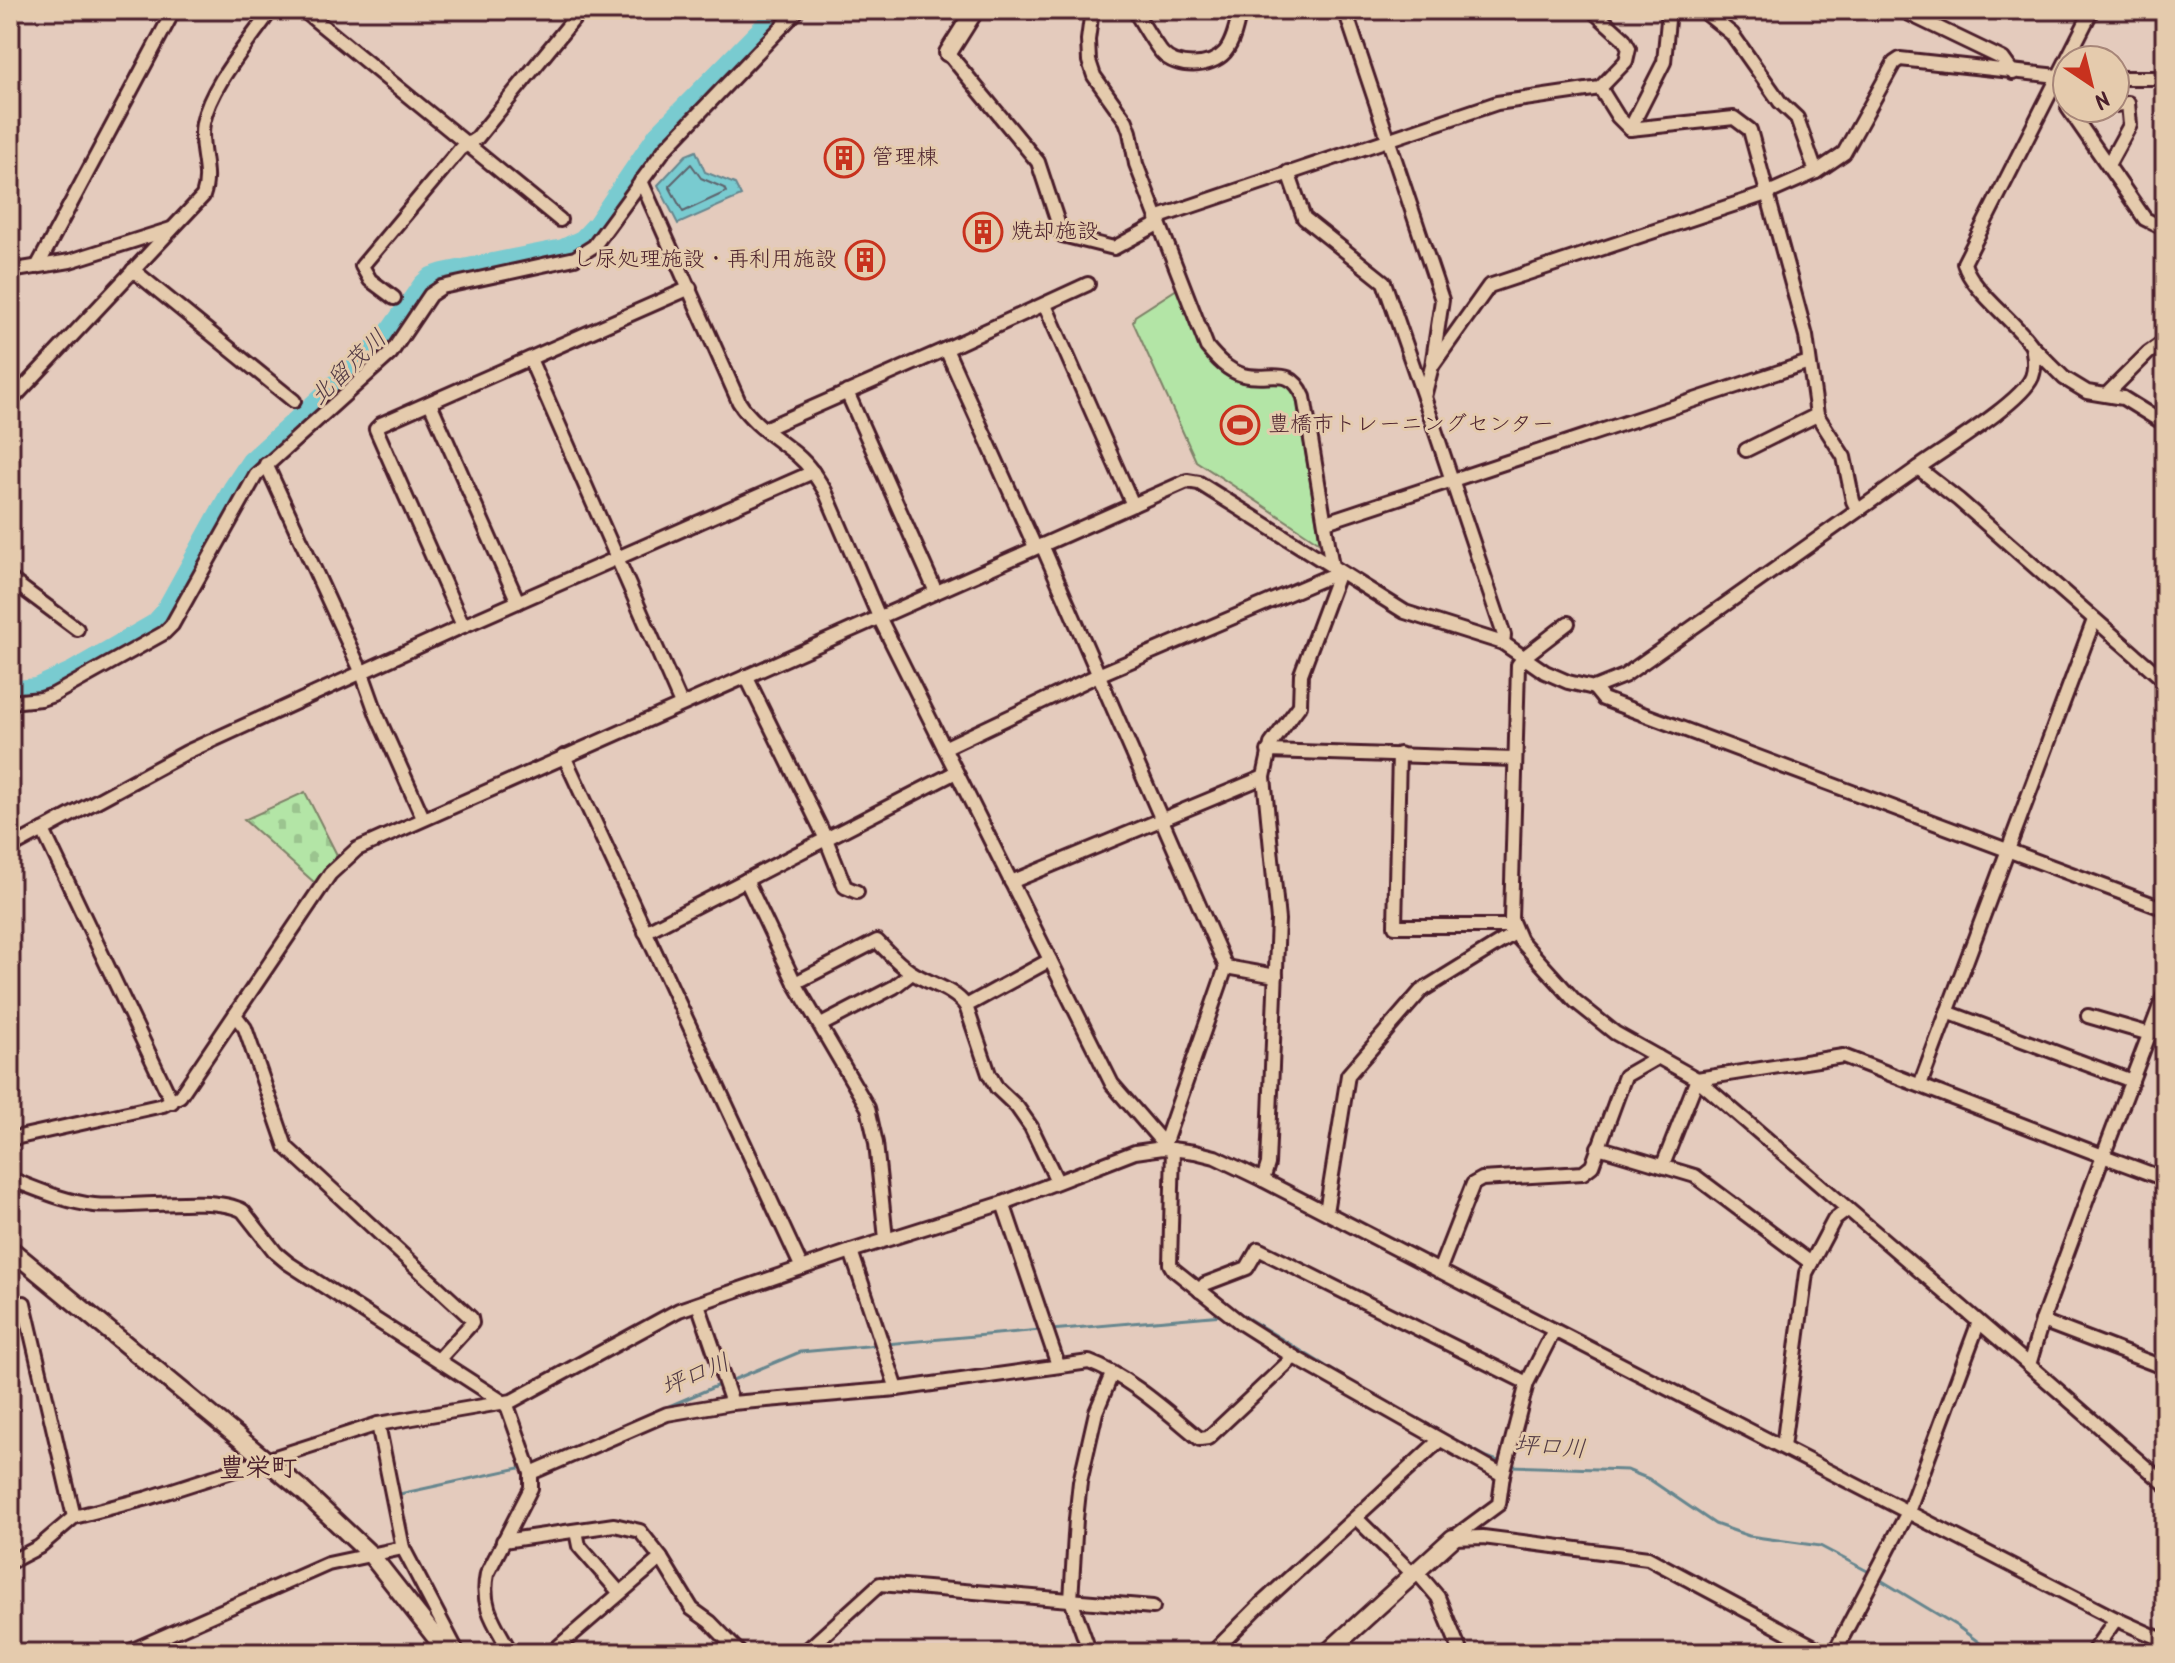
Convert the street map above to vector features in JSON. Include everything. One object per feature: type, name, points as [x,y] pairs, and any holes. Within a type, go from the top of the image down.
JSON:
[{"type":"street","points":[[37,267],[174,10]]},
{"type":"street","points":[[10,402],[196,206],[208,183],[203,121],[212,98],[271,10]]},
{"type":"street","points":[[303,10],[560,220]]},
{"type":"street","points":[[394,298],[370,280],[362,266],[460,149],[477,138],[581,10]]},
{"type":"street","points":[[10,702],[53,695],[164,633],[182,608],[256,475],[391,353],[430,295],[442,287],[575,258],[594,246],[665,149],[798,10]]},
{"type":"street","points":[[975,10],[948,53],[1033,153],[1043,172],[1062,235],[1114,248],[1158,224],[1162,216],[1497,103],[1600,88],[1626,61],[1629,48],[1624,39],[1592,10]]},
{"type":"street","points":[[1092,10],[1088,40],[1089,61],[1094,76],[1126,121],[1136,164],[1207,347],[1222,365],[1243,375],[1290,377],[1299,385],[1304,397],[1336,569],[1301,674],[1300,705],[1268,751],[1264,777],[1278,920],[1268,1164],[1263,1180]]},
{"type":"street","points":[[1134,10],[1162,53],[1180,63],[1193,65],[1224,53],[1234,35],[1240,10]]},
{"type":"street","points":[[1345,10],[1442,300],[1424,397]]},
{"type":"street","points":[[1630,129],[1664,62],[1669,10]]},
{"type":"street","points":[[1702,10],[1732,34],[1780,102],[1797,118],[1816,172]]},
{"type":"street","points":[[1901,10],[2003,59],[2013,73]]},
{"type":"street","points":[[2075,44],[2092,10]]},
{"type":"street","points":[[1432,366],[1489,286],[1766,194],[1816,172],[1844,153],[1894,63],[1900,59],[2051,79]]},
{"type":"street","points":[[2131,78],[2165,78]]},
{"type":"street","points":[[1600,88],[1618,117],[1630,129]]},
{"type":"street","points":[[2051,94],[1964,263],[1967,276],[2018,326],[2032,346],[2064,378],[2087,392],[2123,398],[2165,424]]},
{"type":"street","points":[[1630,129],[1734,118],[1750,130],[1806,336],[1817,415],[1844,457],[1857,509]]},
{"type":"street","points":[[2079,124],[2145,219],[2165,229]]},
{"type":"street","points":[[2108,165],[2130,124]]},
{"type":"street","points":[[1288,172],[1304,218],[1384,282],[1504,635],[1503,643]]},
{"type":"street","points":[[641,181],[739,402],[746,413],[800,457],[825,491],[879,617],[1112,1084],[1166,1146]]},
{"type":"street","points":[[10,271],[101,252],[174,228]]},
{"type":"street","points":[[133,270],[294,401]]},
{"type":"street","points":[[764,429],[1088,284]]},
{"type":"street","points":[[463,626],[376,429],[690,288]]},
{"type":"street","points":[[1045,305],[1133,505]]},
{"type":"street","points":[[2107,394],[2148,353],[2165,341]]},
{"type":"street","points":[[10,1139],[172,1102],[180,1096],[330,874],[357,849],[1187,481],[1199,483],[1405,612],[1503,643],[1545,672],[1594,688],[1624,676],[2007,404],[2032,377],[2035,360],[2032,346]]},
{"type":"street","points":[[946,349],[1098,675],[1226,967],[1166,1146],[1170,1264],[1230,1314],[1294,1357],[1440,1440],[1505,1468]]},
{"type":"street","points":[[530,359],[681,704]]},
{"type":"street","points":[[1326,522],[1809,362]]},
{"type":"street","points":[[847,392],[936,592]]},
{"type":"street","points":[[430,403],[518,602]]},
{"type":"street","points":[[1746,450],[1817,415]]},
{"type":"street","points":[[266,464],[362,673],[377,715],[423,818]]},
{"type":"street","points":[[1918,468],[1959,500],[2165,681]]},
{"type":"street","points":[[10,848],[187,752],[813,472]]},
{"type":"street","points":[[944,748],[1098,675],[1336,569]]},
{"type":"street","points":[[10,579],[77,629]]},
{"type":"street","points":[[1920,1085],[2094,620]]},
{"type":"street","points":[[1568,623],[1518,665],[1513,930],[1549,975],[1575,1001],[1615,1033],[1697,1079],[2165,1484]]},
{"type":"street","points":[[746,676],[826,839],[845,887],[857,892]]},
{"type":"street","points":[[1594,688],[1603,699],[2165,909]]},
{"type":"street","points":[[1268,751],[1514,759]]},
{"type":"street","points":[[1399,754],[1395,926],[1513,930]]},
{"type":"street","points":[[564,756],[802,1268]]},
{"type":"street","points":[[645,932],[956,772]]},
{"type":"street","points":[[1011,882],[1264,777]]},
{"type":"street","points":[[43,830],[172,1102]]},
{"type":"street","points":[[746,880],[795,983],[872,1118],[886,1239]]},
{"type":"street","points":[[1326,1212],[1348,1075],[1421,991],[1513,930]]},
{"type":"street","points":[[795,983],[877,941],[912,973],[959,996],[966,1006],[989,1074],[997,1088],[1017,1107],[1031,1127],[1057,1181]]},
{"type":"street","points":[[966,1006],[1050,960]]},
{"type":"street","points":[[1226,967],[1276,976]]},
{"type":"street","points":[[821,1025],[894,987],[912,973]]},
{"type":"street","points":[[2029,1365],[2042,1321],[2165,993]]},
{"type":"street","points":[[1947,1012],[2132,1081]]},
{"type":"street","points":[[235,1015],[245,1028],[286,1147],[471,1318],[472,1323],[439,1359]]},
{"type":"street","points":[[2088,1016],[2150,1034]]},
{"type":"street","points":[[1697,1079],[1843,1056],[2165,1179]]},
{"type":"street","points":[[1439,1271],[1473,1184],[1482,1179],[1583,1173],[1592,1166],[1625,1076],[1658,1057]]},
{"type":"street","points":[[1663,1165],[1697,1079]]},
{"type":"street","points":[[10,1562],[39,1547],[74,1517],[148,1498],[378,1424],[512,1401],[679,1310],[886,1239],[1003,1203],[1123,1155],[1166,1146],[1215,1157],[1263,1180],[2116,1619],[2165,1641]]},
{"type":"street","points":[[1598,1147],[1695,1176],[1811,1263]]},
{"type":"street","points":[[10,1179],[74,1202],[98,1206],[205,1204],[236,1207],[243,1211],[276,1253],[288,1263],[503,1402],[508,1408],[531,1473],[531,1488],[487,1574],[484,1587],[485,1606],[511,1653]]},
{"type":"street","points":[[1003,1203],[1058,1365]]},
{"type":"street","points":[[1783,1447],[1806,1273],[1834,1220],[1847,1210]]},
{"type":"street","points":[[10,1249],[302,1490],[371,1555],[448,1653]]},
{"type":"street","points":[[1200,1291],[1205,1284],[1247,1268],[1258,1249],[1527,1383]]},
{"type":"street","points":[[851,1251],[897,1389]]},
{"type":"street","points":[[10,1307],[24,1303],[74,1517]]},
{"type":"street","points":[[698,1304],[732,1403]]},
{"type":"street","points":[[2042,1321],[2165,1368]]},
{"type":"street","points":[[1834,1653],[1908,1512],[1978,1324]]},
{"type":"street","points":[[1327,1653],[1453,1538],[1499,1504],[1527,1383],[1554,1330]]},
{"type":"street","points":[[531,1473],[667,1414],[732,1403],[897,1389],[1089,1362],[1154,1401],[1200,1439],[1208,1438],[1294,1357]]},
{"type":"street","points":[[1090,1653],[1071,1600],[1080,1482],[1096,1412],[1112,1374]]},
{"type":"street","points":[[378,1424],[403,1548],[458,1653]]},
{"type":"street","points":[[1212,1653],[1440,1440]]},
{"type":"street","points":[[1356,1518],[1438,1597],[1461,1653]]},
{"type":"street","points":[[503,1541],[614,1525],[640,1531],[649,1540],[692,1609],[710,1622],[740,1653]]},
{"type":"street","points":[[576,1531],[579,1546],[620,1593]]},
{"type":"street","points":[[1453,1538],[1483,1537],[1648,1558],[1826,1653]]},
{"type":"street","points":[[126,1653],[328,1564],[403,1548]]},
{"type":"street","points":[[551,1653],[661,1558]]},
{"type":"street","points":[[804,1653],[880,1584],[1153,1607]]},
{"type":"street","points":[[2092,1653],[2116,1619]]},
{"type":"street","points":[[817,1642],[827,1653]]},
{"type":"green space","name":"豊橋市トレーニングセンター","points":[[1177,289],[1202,346],[1220,371],[1246,383],[1278,383],[1295,389],[1320,543],[1196,461],[1133,322],[1135,316]]},
{"type":"green space","points":[[305,792],[337,855],[315,883],[244,820]]},
{"type":"water","points":[[696,151],[705,172],[735,184],[741,196],[678,224],[658,185],[686,155]]},
{"type":"waterway","name":"北留茂川","points":[[10,690],[36,687],[71,671],[154,623],[163,613],[250,461],[381,342],[422,284],[431,276],[443,272],[563,248],[582,239],[596,224],[657,134],[779,10]]},
{"type":"waterway","name":"坪口川","points":[[1234,1313],[1241,1314],[1368,1392],[1503,1463]]},
{"type":"waterway","name":"坪口川","points":[[1051,1330],[1223,1315]]},
{"type":"waterway","name":"坪口川","points":[[886,1344],[1041,1330]]},
{"type":"waterway","name":"坪口川","points":[[728,1382],[800,1352],[878,1345]]},
{"type":"waterway","name":"坪口川","points":[[533,1464],[721,1384]]},
{"type":"waterway","name":"坪口川","points":[[1510,1466],[1627,1470],[1649,1479],[1715,1524],[1749,1536],[1820,1546],[1873,1574]]},
{"type":"waterway","name":"坪口川","points":[[395,1495],[524,1467]]},
{"type":"waterway","name":"坪口川","points":[[1879,1579],[1957,1626],[1993,1653]]},
{"type":"place","name":"管理棟","points":[[844,158]]},
{"type":"place","name":"焼却施設","points":[[983,232]]},
{"type":"place","name":"し尿処理施設・再利用施設","points":[[865,260]]},
{"type":"place","name":"豊橋市トレーニングセンター","points":[[1240,425]]},
{"type":"district","name":"豊栄町","points":[[258,1469]]}]
